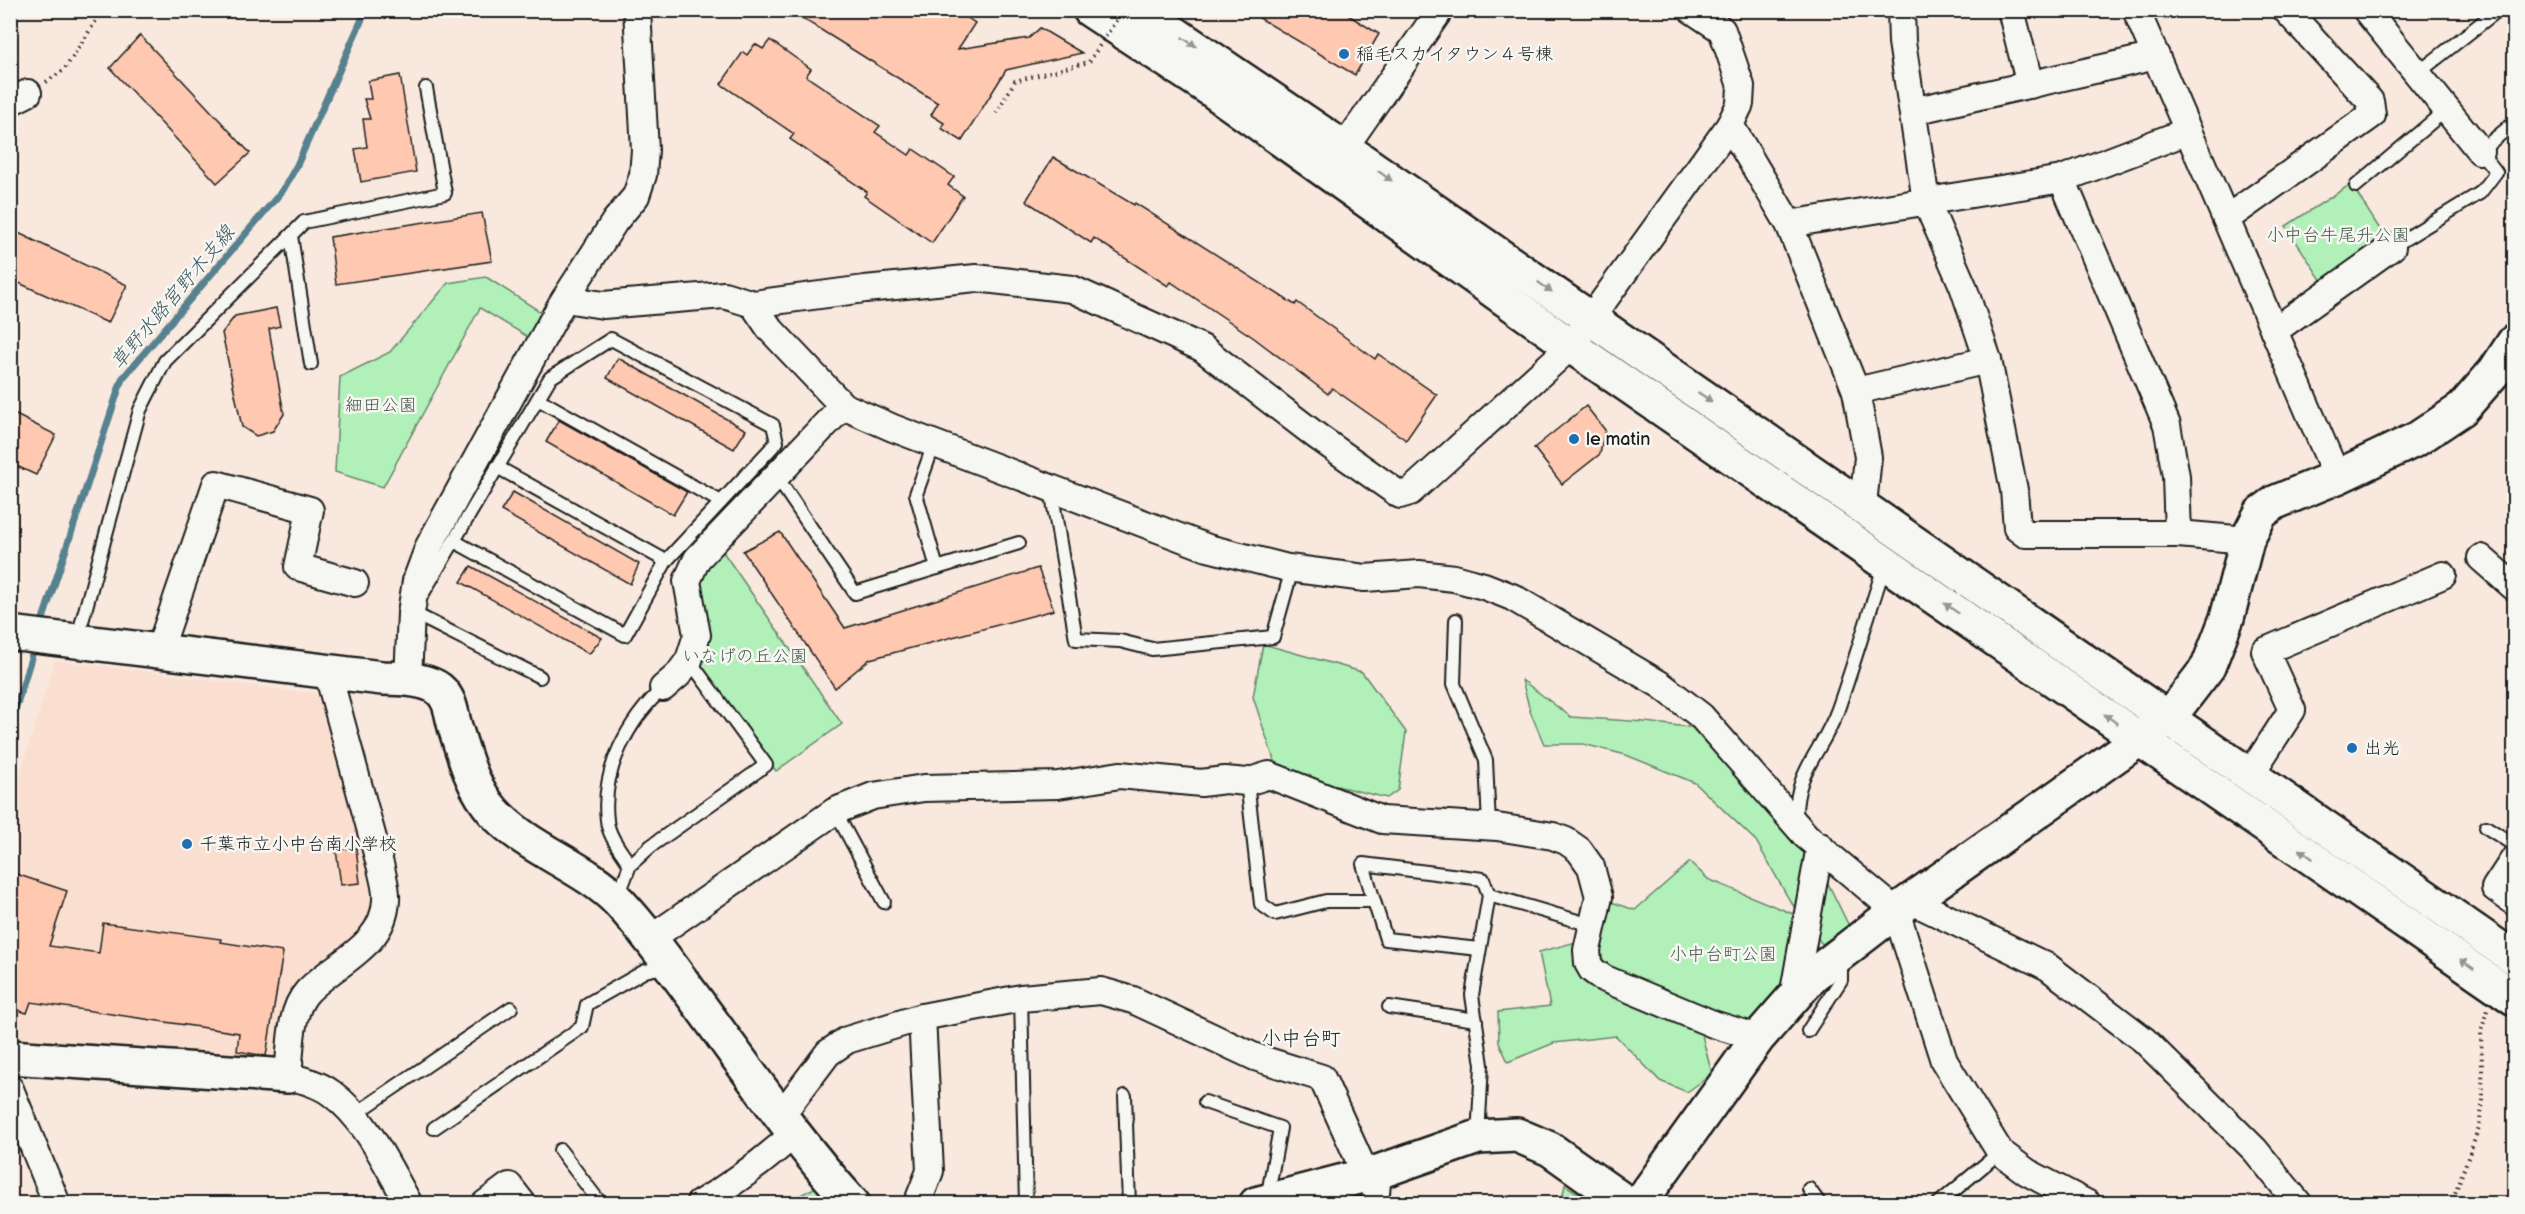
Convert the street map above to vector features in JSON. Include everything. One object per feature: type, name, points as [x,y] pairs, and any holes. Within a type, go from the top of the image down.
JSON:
[{"type":"street","points":[[408,679],[411,613],[416,581],[429,546],[565,299],[615,221],[636,195],[643,175],[645,150],[637,10]]},
{"type":"street","points":[[1090,10],[1213,91],[1571,346],[2504,990]]},
{"type":"street","points":[[1140,10],[1863,506],[2514,958]]},
{"type":"street","points":[[1344,148],[1440,10]]},
{"type":"street","points":[[565,299],[603,305],[724,295],[753,304],[865,289],[976,278],[1072,289],[1202,348],[1318,437],[1400,495],[1410,492],[1571,346],[1730,125],[1740,104],[1741,86],[1720,20],[1692,10]]},
{"type":"street","points":[[1901,10],[1902,42],[1926,201],[1964,286],[1988,360],[2014,490],[2017,528],[2025,534],[2178,534],[2247,540]]},
{"type":"street","points":[[2011,10],[2030,85]]},
{"type":"street","points":[[2136,10],[2337,477]]},
{"type":"street","points":[[2226,219],[2372,114],[2370,101],[2286,10]]},
{"type":"street","points":[[2366,10],[2480,151]]},
{"type":"street","points":[[1912,111],[2156,56]]},
{"type":"street","points":[[1730,125],[1789,224],[1856,391],[1868,457],[1863,506]]},
{"type":"street","points":[[1789,224],[2062,179],[2188,130]]},
{"type":"street","points":[[2062,179],[2167,425],[2176,476],[2178,534]]},
{"type":"street","points":[[2274,331],[2392,247]]},
{"type":"street","points":[[753,304],[770,329],[843,406],[934,444],[1208,548],[1292,568],[1365,578],[1419,574],[1454,578],[1512,597],[1661,684],[1701,716],[1796,825],[1820,846],[1904,906],[2048,967],[2144,1040],[2255,1150],[2299,1203]]},
{"type":"street","points":[[1639,1203],[1758,1038],[1813,975],[1904,906],[2168,719],[2208,667],[2227,618],[2247,540],[2261,513],[2276,502],[2337,477],[2416,439],[2505,380],[2514,342]]},
{"type":"street","points":[[1856,391],[1988,360]]},
{"type":"street","points":[[663,688],[678,675],[689,660],[698,635],[687,581],[697,559],[843,406]]},
{"type":"street","points":[[159,651],[216,484],[310,510],[298,567],[355,583]]},
{"type":"street","points":[[2481,558],[2514,586]]},
{"type":"street","points":[[2250,775],[2292,710],[2265,651],[2442,575]]},
{"type":"street","points":[[10,633],[382,678],[408,679],[438,689],[450,704],[455,728],[476,787],[494,812],[513,830],[617,900],[670,965],[833,1182],[853,1203]]},
{"type":"street","points":[[288,1076],[296,1011],[307,992],[366,945],[382,922],[387,900],[381,868],[327,670]]},
{"type":"street","points":[[650,939],[835,811],[873,796],[924,788],[1058,785],[1120,775],[1201,783],[1225,780],[1247,782],[1269,776],[1382,820],[1489,826],[1553,836],[1579,850],[1591,867],[1599,897],[1587,950],[1588,963],[1598,974],[1713,1024],[1758,1038]]},
{"type":"street","points":[[1792,997],[1820,846]]},
{"type":"street","points":[[2514,859],[2495,888],[2514,902]]},
{"type":"street","points":[[1904,906],[1944,1061],[2000,1152],[2027,1172],[2088,1203]]},
{"type":"street","points":[[699,1203],[730,1185],[762,1162],[788,1123],[828,1053],[847,1040],[922,1017],[1020,998],[1101,991],[1133,1000],[1255,1057],[1322,1078],[1373,1184]]},
{"type":"street","points":[[917,1203],[930,1171],[922,1017]]},
{"type":"street","points":[[10,1058],[288,1076],[314,1084],[331,1092],[354,1115],[365,1129],[409,1203]]},
{"type":"street","points":[[10,1089],[57,1203]]},
{"type":"street","points":[[1262,1202],[1373,1184],[1478,1137],[1517,1135],[1551,1149],[1628,1203]]},
{"type":"street","points":[[485,1203],[509,1186],[523,1203]]},
{"type":"lane","points":[[2418,73],[2498,10]]},
{"type":"lane","points":[[77,641],[140,410],[165,361],[304,222],[445,193],[426,88]]},
{"type":"lane","points":[[2356,186],[2447,110]]},
{"type":"lane","points":[[2392,247],[2480,193],[2496,172],[2480,151],[2514,123]]},
{"type":"lane","points":[[291,236],[311,364]]},
{"type":"lane","points":[[454,540],[625,635],[666,561],[777,442],[773,425],[611,339],[550,378],[538,399],[497,467],[454,540],[411,613],[540,677]]},
{"type":"lane","points":[[538,399],[721,502]]},
{"type":"lane","points":[[934,444],[916,494],[937,568]]},
{"type":"lane","points":[[497,467],[666,561]]},
{"type":"lane","points":[[776,476],[855,592],[1019,543]]},
{"type":"lane","points":[[1051,489],[1076,639],[1120,641],[1152,649],[1273,637],[1292,568]]},
{"type":"lane","points":[[1796,825],[1795,804],[1802,777],[1837,712],[1885,563]]},
{"type":"lane","points":[[1456,620],[1454,684],[1486,760],[1489,826]]},
{"type":"lane","points":[[617,900],[630,865],[651,846],[766,765],[689,660]]},
{"type":"lane","points":[[630,865],[607,822],[607,788],[614,762],[628,730],[644,705],[663,688]]},
{"type":"lane","points":[[1247,782],[1261,904],[1275,914],[1326,901],[1374,902]]},
{"type":"lane","points":[[835,811],[884,902]]},
{"type":"lane","points":[[2486,827],[2514,845]]},
{"type":"lane","points":[[1478,1137],[1482,1065],[1472,995],[1489,895],[1483,879],[1363,864],[1386,939],[1479,949]]},
{"type":"lane","points":[[1489,895],[1591,925]]},
{"type":"lane","points":[[1808,1032],[1841,980],[1842,953]]},
{"type":"lane","points":[[434,1128],[582,1027],[587,1004],[645,971],[670,965]]},
{"type":"lane","points":[[1020,998],[1026,1203]]},
{"type":"lane","points":[[1389,1007],[1476,1020]]},
{"type":"lane","points":[[354,1115],[511,1008]]},
{"type":"lane","points":[[1125,1096],[1129,1203]]},
{"type":"lane","points":[[1205,1102],[1280,1128],[1262,1202]]},
{"type":"lane","points":[[560,1150],[601,1203]]},
{"type":"lane","points":[[1938,1203],[2000,1152]]},
{"type":"lane","points":[[1809,1189],[1820,1203]]},
{"type":"path","points":[[19,98],[63,70],[103,10]]},
{"type":"path","points":[[996,113],[1015,81],[1089,62],[1123,10]]},
{"type":"path","points":[[2451,1203],[2479,1128],[2483,1100],[2481,1034],[2504,990]]},
{"type":"shaded area","name":"千葉市立小中台南小学校","points":[[55,660],[316,694],[323,699],[376,894],[369,922],[273,1058],[11,1042],[11,803]]},
{"type":"green space","name":"小中台牛尾升公園","points":[[2351,184],[2390,245],[2325,286],[2286,226]]},
{"type":"green space","name":"細田公園","points":[[486,277],[547,316],[533,340],[480,308],[383,487],[335,472],[340,377],[390,352],[448,283]]},
{"type":"green space","name":"いなげの丘公園","points":[[721,549],[842,724],[776,771],[696,659],[697,589],[700,571]]},
{"type":"green space","points":[[1263,644],[1362,672],[1406,732],[1398,790],[1387,798],[1278,772],[1253,697]]},
{"type":"green space","points":[[1522,680],[1571,717],[1697,728],[1813,853],[1849,926],[1822,944],[1790,901],[1756,841],[1695,783],[1626,755],[1583,744],[1544,744],[1530,711]]},
{"type":"green space","name":"小中台町公園","points":[[1690,862],[1708,879],[1798,916],[1789,976],[1750,1029],[1699,1024],[1712,1074],[1687,1092],[1660,1081],[1616,1036],[1554,1043],[1508,1062],[1499,1042],[1498,1012],[1550,1006],[1539,952],[1595,937],[1608,901],[1635,910]]},
{"type":"green space","points":[[1565,1185],[1594,1203],[1561,1203]]},
{"type":"green space","points":[[816,1187],[824,1203],[787,1202]]},
{"type":"building","points":[[789,10],[956,10],[975,23],[958,49],[1029,38],[1040,28],[1082,53],[1006,70],[962,141],[941,128],[944,123],[931,115],[938,103]]},
{"type":"building","name":"稲毛スカイタウン４号棟","points":[[1246,10],[1340,10],[1379,34],[1355,75]]},
{"type":"building","points":[[140,35],[250,153],[217,183],[110,68]]},
{"type":"building","points":[[770,40],[811,69],[806,76],[880,126],[875,132],[909,155],[913,149],[954,177],[948,185],[963,196],[932,243],[864,196],[867,192],[790,139],[794,134],[721,84],[743,52],[747,55],[755,44],[763,49]]},
{"type":"building","points":[[400,75],[416,172],[361,182],[355,149],[367,147],[363,119],[370,119],[364,99],[371,99],[368,81]]},
{"type":"building","points":[[1053,157],[1134,205],[1135,203],[1295,305],[1297,302],[1375,359],[1378,354],[1437,395],[1406,440],[1332,388],[1328,394],[1254,338],[1171,282],[1168,286],[1094,238],[1091,243],[1026,201]]},
{"type":"building","points":[[482,213],[492,261],[336,284],[330,237]]},
{"type":"building","points":[[10,229],[127,285],[108,323],[10,279]]},
{"type":"building","points":[[276,308],[280,326],[269,329],[284,414],[273,431],[256,436],[242,427],[222,333],[235,316]]},
{"type":"building","points":[[618,358],[746,430],[734,449],[607,378]]},
{"type":"building","name":"le matin","points":[[1586,406],[1605,430],[1600,454],[1562,484],[1534,448]]},
{"type":"building","points":[[10,412],[56,435],[36,475],[10,463]]},
{"type":"building","points":[[559,420],[687,492],[673,515],[546,442]]},
{"type":"building","points":[[513,492],[639,564],[630,584],[501,511]]},
{"type":"building","points":[[780,532],[845,628],[1038,568],[1054,610],[870,659],[835,688],[743,551]]},
{"type":"building","points":[[471,566],[602,638],[589,654],[461,582]]},
{"type":"building","points":[[356,848],[360,883],[341,885],[336,850]]},
{"type":"building","points":[[10,872],[67,891],[49,946],[99,953],[103,923],[221,939],[220,942],[283,952],[266,1056],[237,1051],[239,1033],[31,1002],[27,1013],[10,1008]]},
{"type":"waterway","name":"草野水路宮野木支線","points":[[40,628],[122,379],[283,190],[297,165],[366,10]]},
{"type":"waterway","name":"草野水路宮野木支線","points":[[10,727],[35,645]]},
{"type":"place","name":"稲毛スカイタウン４号棟","points":[[1344,54]]},
{"type":"place","name":"le matin","points":[[1574,439]]},
{"type":"place","name":"出光","points":[[2352,748]]},
{"type":"place","name":"千葉市立小中台南小学校","points":[[187,844]]},
{"type":"district","name":"小中台町","points":[[1301,1038]]}]
